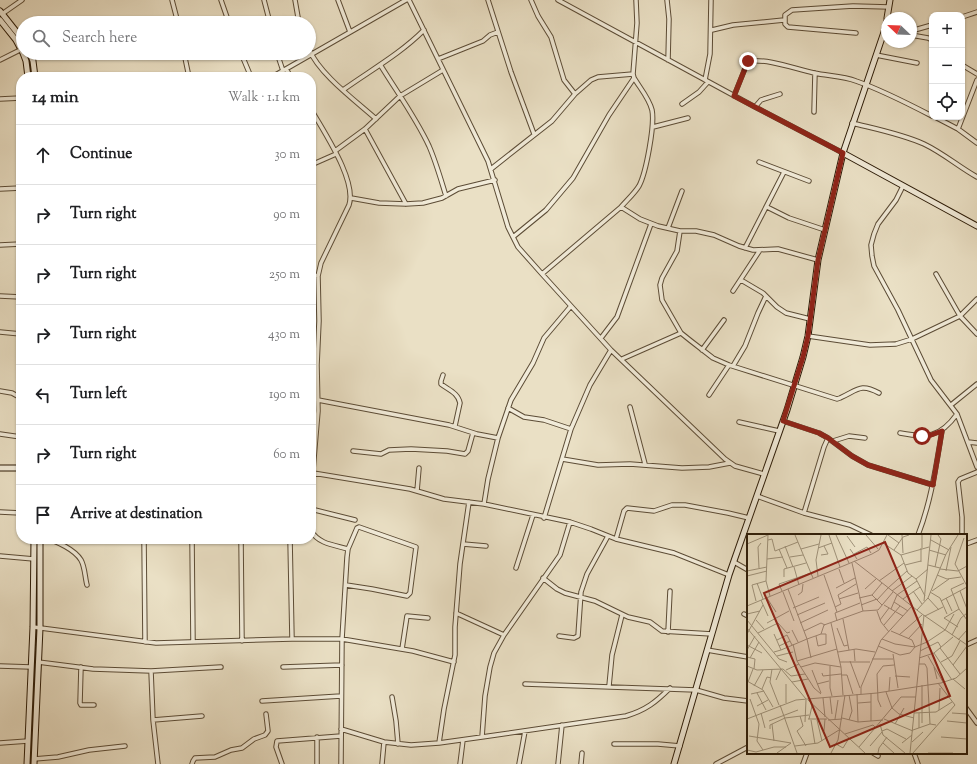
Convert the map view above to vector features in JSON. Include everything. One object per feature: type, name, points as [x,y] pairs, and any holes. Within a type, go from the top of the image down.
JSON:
[{"type":"street","points":[[16,31],[1,13],[22,0]]},
{"type":"street","points":[[172,0],[176,16]]},
{"type":"street","points":[[221,0],[227,16]]},
{"type":"street","points":[[264,0],[268,16]]},
{"type":"street","points":[[295,0],[298,16]]},
{"type":"street","points":[[338,0],[350,32]]},
{"type":"street","points":[[396,0],[399,4]]},
{"type":"street","points":[[316,52],[407,0],[424,30],[491,169],[512,237],[518,246],[611,350],[730,464]]},
{"type":"street","points":[[488,0],[520,98],[534,134]]},
{"type":"street","points":[[531,0],[538,16],[551,37],[564,80],[575,94]]},
{"type":"street","points":[[558,0],[977,226]]},
{"type":"street","points":[[512,237],[546,210],[573,178],[633,76],[637,23],[636,0]]},
{"type":"street","points":[[667,0],[669,19],[668,60]]},
{"type":"street","points":[[682,104],[699,92],[707,81],[712,30],[711,0]]},
{"type":"street","points":[[888,12],[890,0]]},
{"type":"street","points":[[784,20],[788,12],[792,10],[853,6],[889,8]]},
{"type":"street","points":[[965,16],[977,12]]},
{"type":"street","points":[[0,20],[16,42]]},
{"type":"street","points":[[712,30],[733,25],[784,20]]},
{"type":"street","points":[[784,20],[788,27],[856,33]]},
{"type":"street","points":[[917,29],[929,26]]},
{"type":"street","points":[[344,90],[381,66],[407,46],[424,30]]},
{"type":"street","points":[[438,59],[483,41],[490,35],[498,32]]},
{"type":"street","points":[[917,36],[929,38]]},
{"type":"street","points":[[674,764],[729,575],[745,540],[749,518],[795,386],[808,336],[818,260],[843,153],[852,122],[881,44]]},
{"type":"street","points":[[0,60],[16,54]]},
{"type":"street","points":[[876,55],[917,63]]},
{"type":"street","points":[[26,60],[27,72]]},
{"type":"street","points":[[32,60],[33,72]]},
{"type":"street","points":[[185,60],[188,72]]},
{"type":"street","points":[[244,60],[249,72]]},
{"type":"street","points":[[280,60],[285,70]]},
{"type":"street","points":[[281,72],[302,60]]},
{"type":"street","points":[[315,60],[322,69],[376,119]]},
{"type":"street","points":[[734,96],[748,61],[776,63],[815,73],[846,78],[929,114]]},
{"type":"street","points":[[381,66],[417,123],[436,164],[446,196]]},
{"type":"street","points":[[965,66],[977,74]]},
{"type":"street","points":[[316,162],[335,153],[365,129],[400,96],[443,70]]},
{"type":"street","points":[[814,112],[815,73]]},
{"type":"street","points":[[491,169],[552,121],[575,94],[591,80],[598,77],[633,76]]},
{"type":"street","points":[[542,274],[621,207],[632,196],[643,177],[653,127],[653,117],[649,101],[633,76]]},
{"type":"street","points":[[958,129],[977,80]]},
{"type":"street","points":[[755,107],[761,100],[780,94]]},
{"type":"street","points":[[0,99],[16,98]]},
{"type":"street","points":[[316,118],[349,183],[351,198],[321,263],[318,276],[319,321],[316,445]]},
{"type":"street","points":[[653,127],[688,118]]},
{"type":"street","points":[[941,120],[958,129],[977,143]]},
{"type":"street","points":[[852,122],[922,143],[936,150],[977,177]]},
{"type":"street","points":[[365,129],[406,204]]},
{"type":"street","points":[[759,162],[809,181]]},
{"type":"street","points":[[745,248],[784,172]]},
{"type":"street","points":[[351,198],[406,204],[423,203],[446,196],[458,189],[495,180]]},
{"type":"street","points":[[903,186],[896,200],[878,224],[874,234],[871,245],[874,266],[936,388],[957,414],[977,467]]},
{"type":"street","points":[[0,189],[16,188]]},
{"type":"street","points":[[668,228],[682,191]]},
{"type":"street","points":[[767,206],[789,218],[825,230]]},
{"type":"street","points":[[621,207],[651,224],[680,231],[696,231],[714,235],[745,248],[760,250],[778,249],[818,260]]},
{"type":"street","points":[[601,338],[617,316],[651,224]]},
{"type":"street","points":[[680,231],[677,251],[662,278],[660,285],[662,300],[681,333],[713,358],[731,366],[795,386],[810,389],[837,399],[862,388],[870,388],[879,394]]},
{"type":"street","points":[[0,245],[16,244]]},
{"type":"street","points":[[733,291],[760,250]]},
{"type":"street","points":[[936,274],[960,316],[977,334]]},
{"type":"street","points":[[741,280],[766,296],[777,307],[786,313],[810,319]]},
{"type":"street","points":[[0,296],[16,297]]},
{"type":"street","points":[[709,395],[745,346],[766,296]]},
{"type":"street","points":[[808,336],[882,345],[896,344],[912,339],[960,316],[977,299]]},
{"type":"street","points":[[484,504],[488,479],[498,438],[508,408],[533,363],[544,338],[571,306]]},
{"type":"street","points":[[702,350],[724,320]]},
{"type":"street","points":[[0,332],[16,334]]},
{"type":"street","points":[[622,359],[681,333]]},
{"type":"street","points":[[544,518],[571,429],[590,385],[611,350]]},
{"type":"street","points":[[443,375],[441,384],[455,393],[460,403],[455,426]]},
{"type":"street","points":[[951,405],[977,384]]},
{"type":"street","points":[[0,391],[16,395]]},
{"type":"street","points":[[318,400],[455,426],[473,433],[498,438]]},
{"type":"street","points":[[630,407],[644,464]]},
{"type":"street","points":[[508,408],[524,417],[544,420],[571,429]]},
{"type":"street","points":[[900,433],[922,436],[931,435],[942,431],[957,414]]},
{"type":"street","points":[[783,421],[819,433],[833,441],[852,456],[868,465],[933,485]]},
{"type":"street","points":[[739,422],[780,431]]},
{"type":"street","points":[[919,534],[933,485],[942,431]]},
{"type":"street","points":[[353,451],[381,454],[389,450],[411,449],[447,451],[465,454],[468,451],[473,433]]},
{"type":"street","points":[[0,434],[16,436]]},
{"type":"street","points":[[833,441],[849,436],[865,438]]},
{"type":"street","points":[[804,513],[828,438]]},
{"type":"street","points":[[968,442],[977,443]]},
{"type":"street","points":[[562,459],[598,465],[644,464],[682,468],[709,467],[730,464],[764,474]]},
{"type":"street","points":[[0,468],[16,468]]},
{"type":"street","points":[[417,491],[419,468]]},
{"type":"street","points":[[962,534],[962,517],[958,482],[960,479],[977,472]]},
{"type":"street","points":[[316,474],[417,491],[444,499],[484,504],[544,518],[570,522],[616,539],[674,553],[729,575]]},
{"type":"street","points":[[757,496],[804,513],[850,525],[869,534]]},
{"type":"street","points":[[439,743],[444,709],[454,662],[456,612],[469,502]]},
{"type":"street","points":[[616,539],[624,511],[627,508],[654,511],[672,505],[685,505],[728,512],[749,518]]},
{"type":"street","points":[[316,510],[355,520]]},
{"type":"street","points":[[0,512],[16,513]]},
{"type":"street","points":[[516,568],[532,515]]},
{"type":"street","points":[[482,737],[485,696],[494,653],[504,635],[560,555],[570,522]]},
{"type":"street","points":[[341,764],[342,639],[348,549],[357,528],[359,527],[416,548],[410,593],[407,596],[346,585]]},
{"type":"street","points":[[559,636],[574,638],[578,636],[580,597],[587,574],[608,536]]},
{"type":"street","points":[[316,537],[321,541],[348,549]]},
{"type":"street","points":[[967,544],[977,540]]},
{"type":"street","points":[[27,764],[33,627],[34,544]]},
{"type":"street","points":[[40,544],[40,628],[34,761],[89,750],[125,746]]},
{"type":"street","points":[[59,544],[80,559],[87,585]]},
{"type":"street","points":[[144,544],[145,642]]},
{"type":"street","points":[[192,544],[194,642]]},
{"type":"street","points":[[241,544],[242,640]]},
{"type":"street","points":[[290,544],[292,639]]},
{"type":"street","points":[[463,544],[486,546]]},
{"type":"street","points":[[0,556],[34,559]]},
{"type":"street","points":[[734,562],[747,569]]},
{"type":"street","points":[[543,578],[557,589],[601,603],[622,615],[650,622],[660,631],[712,634]]},
{"type":"street","points":[[668,632],[670,591]]},
{"type":"street","points":[[456,612],[504,635]]},
{"type":"street","points":[[609,686],[614,645],[622,615]]},
{"type":"street","points":[[402,649],[407,616],[428,618]]},
{"type":"street","points":[[33,627],[65,630],[145,642],[342,639],[402,649],[454,662]]},
{"type":"street","points":[[707,650],[747,657]]},
{"type":"street","points":[[38,662],[81,667],[150,671],[221,667]]},
{"type":"street","points":[[283,667],[342,665]]},
{"type":"street","points":[[0,666],[31,667]]},
{"type":"street","points":[[81,667],[80,703],[81,705],[94,705]]},
{"type":"street","points":[[150,671],[153,720],[158,764]]},
{"type":"street","points":[[525,684],[670,688],[696,690],[724,698],[747,701]]},
{"type":"street","points":[[341,728],[384,742],[398,744],[439,743],[626,716],[646,709],[657,701],[670,688]]},
{"type":"street","points":[[262,701],[341,696]]},
{"type":"street","points":[[392,697],[398,744]]},
{"type":"street","points":[[967,709],[977,723]]},
{"type":"street","points":[[192,764],[192,761],[196,758],[215,757],[231,750],[242,748],[254,739],[265,735],[268,731],[266,714]]},
{"type":"street","points":[[153,720],[202,716]]},
{"type":"street","points":[[558,764],[561,748],[562,725]]},
{"type":"street","points":[[520,764],[525,731]]},
{"type":"street","points":[[282,764],[276,747],[277,741],[341,736]]},
{"type":"street","points":[[317,737],[317,764]]},
{"type":"street","points":[[460,764],[463,740]]},
{"type":"street","points":[[0,743],[28,741]]},
{"type":"street","points":[[382,764],[384,742]]},
{"type":"street","points":[[614,744],[658,744],[680,746]]},
{"type":"street","points":[[716,764],[747,748]]},
{"type":"street","points":[[581,764],[582,754]]},
{"type":"street","points":[[803,764],[807,754]]},
{"type":"street","points":[[914,754],[918,764]]},
{"type":"route","points":[[748,61],[734,96],[843,153],[818,260],[808,336],[783,421],[819,433],[833,441],[852,456],[868,465],[933,485],[942,431],[931,435],[922,436]]}]
